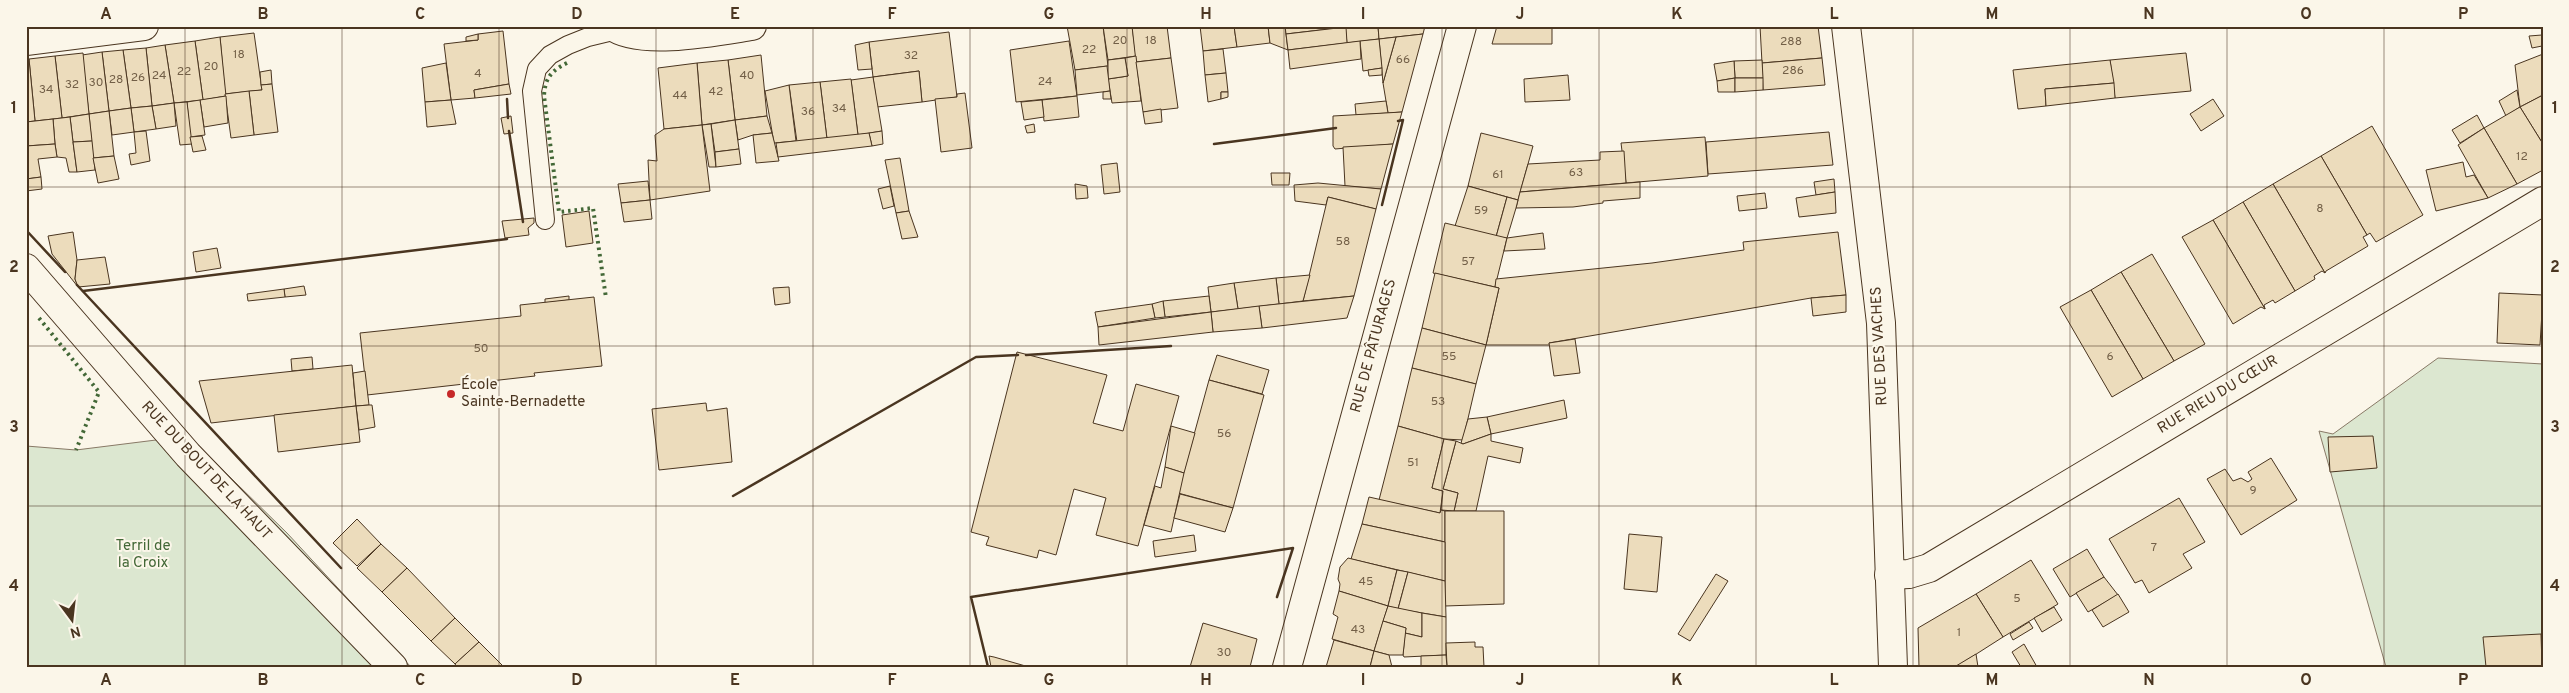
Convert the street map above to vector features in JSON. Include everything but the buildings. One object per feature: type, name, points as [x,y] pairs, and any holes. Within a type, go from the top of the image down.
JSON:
[{"type":"street","points":[[26,41],[144,26]]},
{"type":"street","points":[[615,28],[654,37],[752,26]]},
{"type":"street","name":"RUE DE PÂTURAGES","points":[[1287,667],[1462,26]]},
{"type":"street","name":"RUE DES VACHES","points":[[1846,26],[1880,305],[1893,667]]},
{"type":"street","name":"RUE RIEU DU CŒUR","points":[[1889,574],[1909,574],[1929,568],[2543,201]]},
{"type":"street","name":"RUE DU BOUT DE LA HAUT","points":[[26,268],[188,455],[393,667]]},
{"type":"lane","points":[[545,220],[532,91],[538,70],[550,55],[568,45],[615,28]]},
{"type":"green space","points":[[2438,358],[2543,364],[2543,667],[2386,667],[2319,431],[2333,434]]},
{"type":"green space","name":"Terril de la Croix","points":[[188,436],[287,533],[411,667],[26,667],[26,446],[76,450]]},
{"type":"hedge","points":[[567,63],[553,72],[547,80],[544,96],[559,212],[593,208],[606,298]]},
{"type":"hedge","points":[[39,318],[99,392],[76,450]]},
{"type":"wall","points":[[507,99],[508,118]]},
{"type":"wall","points":[[1382,205],[1403,120],[1398,121]]},
{"type":"wall","points":[[1214,144],[1336,128]]},
{"type":"wall","points":[[509,131],[523,222]]},
{"type":"wall","points":[[26,230],[65,272]]},
{"type":"wall","points":[[83,291],[507,239]]},
{"type":"wall","points":[[77,285],[341,568]]},
{"type":"wall","points":[[1026,355],[1171,346]]},
{"type":"wall","points":[[733,496],[976,357],[1018,355]]},
{"type":"wall","points":[[988,667],[971,597],[1293,548],[1277,597]]},
{"type":"place","name":"École Sainte-Bernadette","points":[[451,394]]}]
